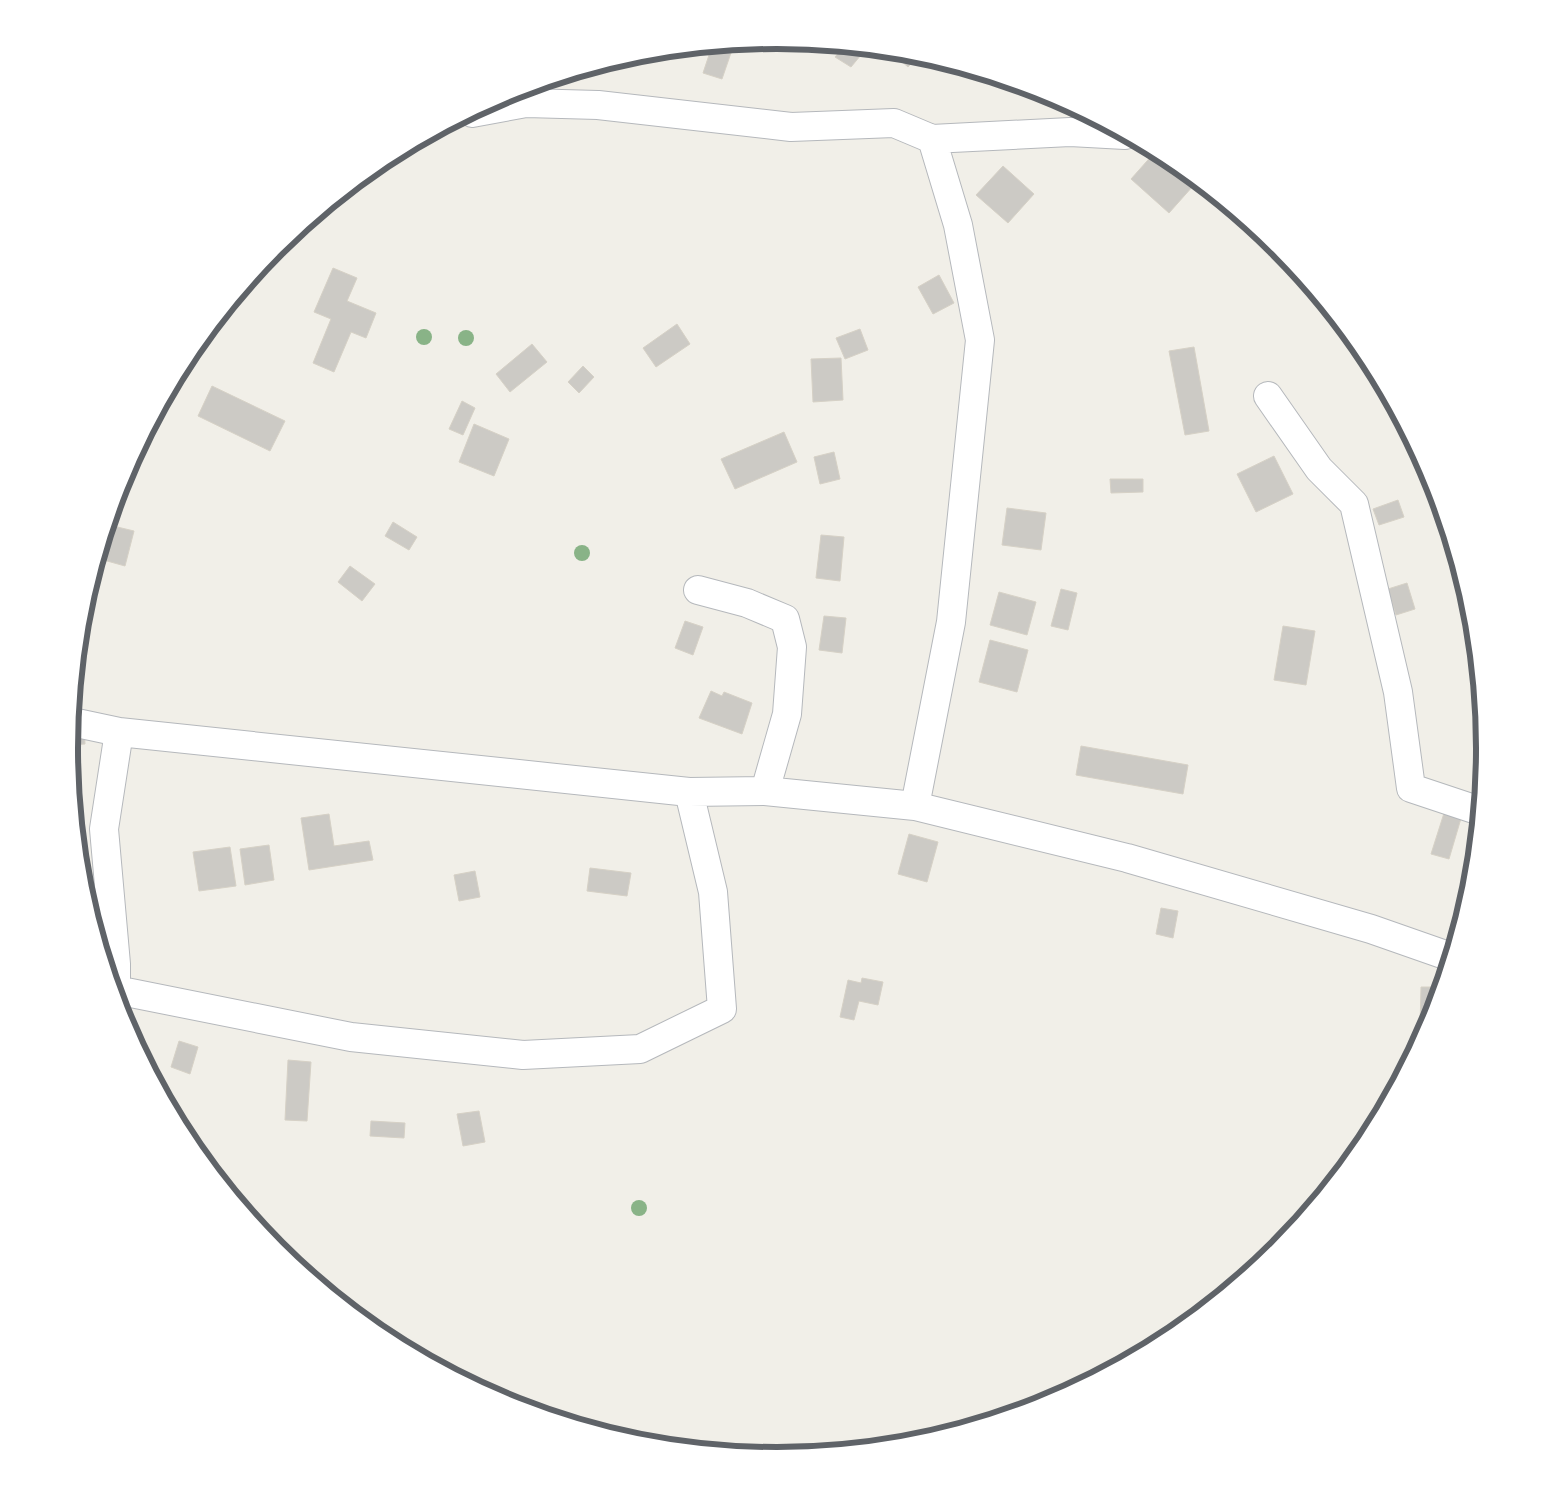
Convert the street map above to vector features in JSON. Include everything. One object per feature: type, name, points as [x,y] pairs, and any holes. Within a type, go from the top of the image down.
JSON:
[{"type":"street","points":[[501,106],[526,103],[598,105],[791,128],[894,123],[932,139],[1070,132],[1112,134]]},
{"type":"street","points":[[915,806],[951,622],[980,340],[958,224],[932,139]]},
{"type":"street","points":[[1268,396],[1319,469],[1354,504],[1398,692],[1411,788],[1474,809]]},
{"type":"street","points":[[698,590],[747,604],[786,619],[792,647],[787,714],[765,790]]},
{"type":"street","points":[[79,723],[119,732],[689,792],[765,790],[915,806],[1126,858],[1371,929],[1446,954]]},
{"type":"street","points":[[116,976],[104,830],[119,732]]},
{"type":"street","points":[[122,991],[350,1037],[523,1055],[640,1049],[722,1009],[714,892],[689,792]]},
{"type":"building","points":[[732,50],[722,79],[703,73],[710,52]]},
{"type":"building","points":[[840,52],[862,54],[851,67],[835,57]]},
{"type":"building","points":[[900,60],[913,62],[908,67]]},
{"type":"building","points":[[1150,157],[1193,186],[1169,213],[1131,179]]},
{"type":"building","points":[[1003,166],[1034,194],[1008,223],[976,195]]},
{"type":"building","points":[[333,268],[357,278],[347,301],[376,313],[366,338],[351,332],[334,372],[313,363],[331,319],[314,312]]},
{"type":"building","points":[[939,275],[954,303],[933,314],[918,287]]},
{"type":"building","points":[[677,324],[690,344],[656,367],[643,348]]},
{"type":"building","points":[[860,329],[868,350],[845,359],[836,338]]},
{"type":"building","points":[[532,344],[547,362],[510,392],[496,374]]},
{"type":"building","points":[[1194,347],[1209,431],[1185,435],[1169,351]]},
{"type":"building","points":[[841,358],[843,400],[813,402],[811,359]]},
{"type":"building","points":[[583,366],[594,377],[579,393],[568,382]]},
{"type":"building","points":[[212,386],[285,421],[270,451],[198,416]]},
{"type":"building","points":[[462,401],[475,408],[463,435],[449,429]]},
{"type":"building","points":[[474,424],[509,439],[494,476],[459,462]]},
{"type":"building","points":[[784,432],[797,462],[735,489],[721,459]]},
{"type":"building","points":[[834,452],[840,479],[820,484],[814,457]]},
{"type":"building","points":[[1274,456],[1293,494],[1256,512],[1237,474]]},
{"type":"building","points":[[1110,479],[1143,479],[1143,492],[1111,493]]},
{"type":"building","points":[[1398,500],[1404,517],[1379,525],[1373,509]]},
{"type":"building","points":[[1007,508],[1046,513],[1041,550],[1002,545]]},
{"type":"building","points":[[393,522],[417,537],[409,550],[385,536]]},
{"type":"building","points":[[114,526],[134,531],[125,566],[104,560]]},
{"type":"building","points":[[821,535],[844,537],[840,581],[816,578]]},
{"type":"building","points":[[350,566],[375,584],[362,601],[338,582]]},
{"type":"building","points":[[1407,583],[1415,609],[1396,615],[1388,589]]},
{"type":"building","points":[[1061,589],[1077,593],[1068,630],[1051,626]]},
{"type":"building","points":[[999,592],[1036,602],[1027,635],[990,625]]},
{"type":"building","points":[[824,616],[846,618],[842,653],[819,650]]},
{"type":"building","points":[[685,621],[703,627],[693,655],[675,648]]},
{"type":"building","points":[[1283,626],[1315,631],[1306,685],[1274,680]]},
{"type":"building","points":[[990,640],[1028,650],[1017,692],[979,682]]},
{"type":"building","points":[[711,691],[722,696],[724,692],[752,703],[742,734],[699,718]]},
{"type":"building","points":[[78,726],[84,726],[85,744],[78,744]]},
{"type":"building","points":[[1081,746],[1188,765],[1183,794],[1076,775]]},
{"type":"building","points":[[1445,810],[1462,815],[1449,859],[1431,854]]},
{"type":"building","points":[[329,814],[334,846],[369,841],[373,860],[309,870],[301,818]]},
{"type":"building","points":[[909,834],[938,842],[927,882],[898,874]]},
{"type":"building","points":[[269,845],[274,880],[245,885],[240,849]]},
{"type":"building","points":[[230,847],[236,886],[199,891],[193,852]]},
{"type":"building","points":[[590,868],[631,873],[627,896],[587,891]]},
{"type":"building","points":[[475,871],[480,897],[459,901],[454,875]]},
{"type":"building","points":[[1161,908],[1178,911],[1173,938],[1156,934]]},
{"type":"building","points":[[862,978],[883,982],[878,1005],[859,1001],[854,1020],[840,1017],[848,980],[861,983]]},
{"type":"building","points":[[1421,987],[1435,987],[1424,1016],[1420,1025]]},
{"type":"building","points":[[179,1041],[198,1047],[190,1074],[171,1067]]},
{"type":"building","points":[[288,1060],[311,1062],[307,1121],[285,1120]]},
{"type":"building","points":[[479,1111],[485,1142],[463,1146],[457,1114]]},
{"type":"building","points":[[371,1121],[405,1123],[404,1138],[370,1136]]}]
